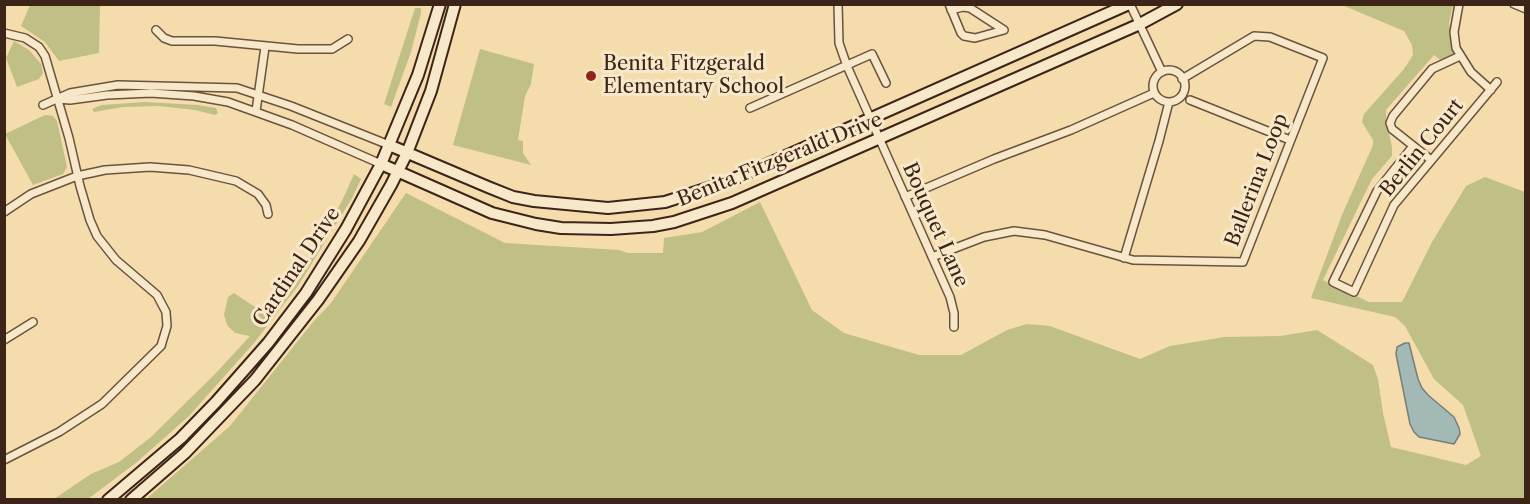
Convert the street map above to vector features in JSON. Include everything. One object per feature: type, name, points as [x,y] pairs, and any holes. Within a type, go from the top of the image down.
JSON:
[{"type":"main road","name":"Cardinal Drive","points":[[108,500],[181,438],[216,402],[268,343],[326,261],[381,164],[418,75],[440,4]]},
{"type":"main road","name":"Cardinal Drive","points":[[132,500],[193,445],[268,365],[359,241],[407,153],[437,74],[455,4]]},
{"type":"main road","name":"Benita Fitzgerald Drive","points":[[389,145],[513,197],[578,207],[616,208],[664,202],[708,189],[1130,4]]},
{"type":"main road","name":"Benita Fitzgerald Drive","points":[[381,164],[475,206],[510,218],[561,228],[627,229],[674,222],[713,211],[1140,24],[1178,4]]},
{"type":"street","name":"Bouquet Lane","points":[[838,4],[839,43],[847,66],[953,307],[954,327]]},
{"type":"street","points":[[1130,4],[1162,72]]},
{"type":"street","name":"Berlin Court","points":[[1459,4],[1454,32],[1460,56],[1471,72],[1491,90]]},
{"type":"street","points":[[1514,4],[1526,9]]},
{"type":"street","points":[[950,7],[970,8],[1004,30],[967,38],[961,33],[950,7]]},
{"type":"street","points":[[156,30],[164,38],[172,41],[214,41],[265,47],[326,50],[348,39]]},
{"type":"street","points":[[4,33],[25,38],[42,51],[48,62],[90,220],[104,246],[116,260],[157,295],[166,312],[165,336],[156,352],[94,410],[59,432],[4,460]]},
{"type":"street","name":"Ballerina Loop","points":[[932,257],[984,237],[1014,231],[1045,235],[1138,260],[1243,262],[1323,58],[1270,37],[1254,36],[1182,79]]},
{"type":"street","points":[[255,111],[265,47]]},
{"type":"street","points":[[750,108],[872,54],[886,83]]},
{"type":"street","points":[[1431,160],[1392,129],[1391,119],[1432,69],[1460,56]]},
{"type":"street","points":[[1162,72],[1176,72],[1182,79],[1183,92],[1177,99],[1169,102],[1160,99],[1154,93],[1155,79],[1162,72]]},
{"type":"street","name":"Berlin Court","points":[[1413,146],[1377,191],[1334,282],[1354,292],[1394,205],[1497,82]]},
{"type":"street","points":[[43,105],[70,93],[138,84],[237,88],[389,145]]},
{"type":"street","points":[[58,99],[70,100],[130,93],[169,94],[228,102],[381,164]]},
{"type":"street","points":[[905,197],[994,159],[1071,130],[1154,93]]},
{"type":"street","points":[[1190,100],[1290,140]]},
{"type":"street","points":[[1124,258],[1169,102]]},
{"type":"street","points":[[4,212],[31,194],[77,176],[105,170],[134,168],[189,170],[236,181],[263,199],[268,214]]},
{"type":"street","points":[[4,340],[33,322]]},
{"type":"shaded area","points":[[30,5],[100,5],[99,53],[59,61],[45,42],[21,26]]},
{"type":"shaded area","points":[[1342,5],[1453,5],[1449,23],[1454,54],[1440,60],[1434,55],[1386,110],[1392,156],[1372,179],[1323,280],[1369,302],[1402,302],[1432,242],[1466,186],[1485,177],[1525,192],[1525,499],[145,500],[230,426],[313,322],[331,303],[406,193],[505,243],[619,250],[628,253],[663,253],[664,238],[702,232],[760,202],[812,310],[844,333],[919,355],[961,355],[1007,330],[1027,324],[1050,326],[1140,359],[1170,346],[1224,337],[1281,336],[1317,330],[1373,365],[1378,379],[1391,447],[1466,465],[1481,456],[1463,405],[1434,379],[1405,326],[1395,317],[1311,298],[1342,215],[1373,145],[1373,140],[1362,122],[1364,114],[1404,69],[1413,55],[1412,45],[1404,31]]},
{"type":"shaded area","points":[[415,8],[421,8],[421,13],[411,52],[391,107],[384,104]]},
{"type":"shaded area","points":[[14,41],[29,50],[41,64],[43,73],[39,79],[17,87],[6,58]]},
{"type":"shaded area","points":[[480,49],[534,64],[531,84],[525,96],[518,140],[523,141],[523,153],[531,165],[453,145]]},
{"type":"shaded area","points":[[145,102],[198,105],[216,108],[218,113],[215,115],[159,106],[123,107],[94,112],[92,109],[102,105]]},
{"type":"shaded area","points":[[45,115],[53,116],[57,121],[67,167],[63,174],[33,185],[5,134]]},
{"type":"shaded area","points":[[354,174],[361,179],[352,198],[298,286],[254,343],[189,416],[137,462],[88,499],[54,499],[91,474],[119,462],[151,437],[215,374],[250,336],[235,333],[227,325],[224,315],[228,297],[234,293],[267,315],[288,290],[310,257],[342,201]]},
{"type":"water","points":[[1409,343],[1422,388],[1454,417],[1460,434],[1454,444],[1419,437],[1410,424],[1396,354],[1397,347]]},
{"type":"place","name":"Benita Fitzgerald Elementary School","points":[[591,76]]}]
